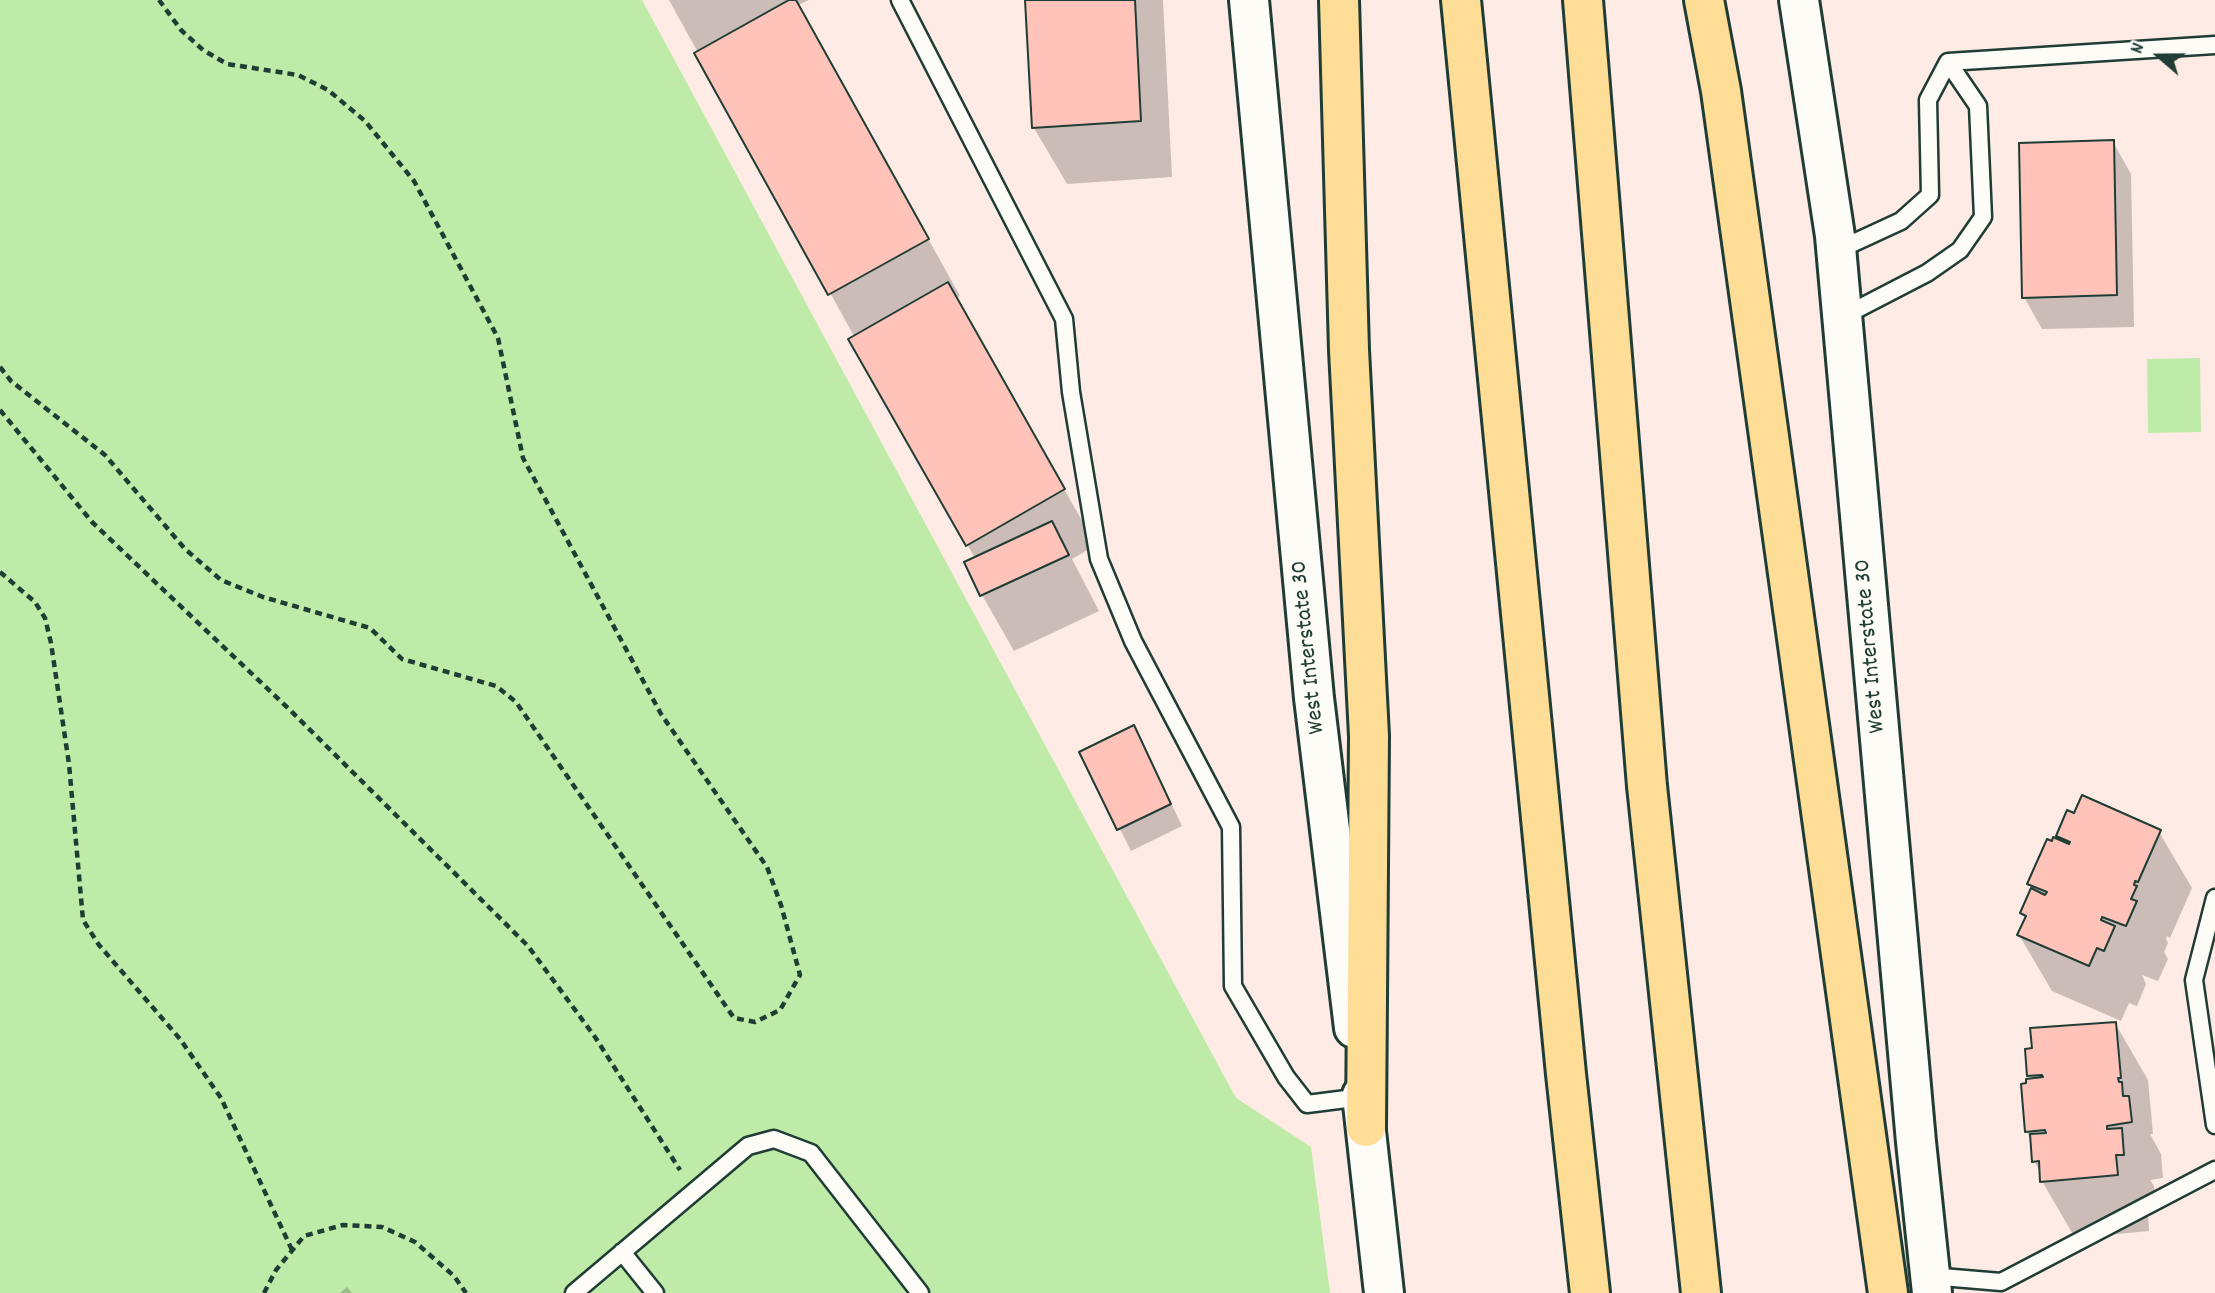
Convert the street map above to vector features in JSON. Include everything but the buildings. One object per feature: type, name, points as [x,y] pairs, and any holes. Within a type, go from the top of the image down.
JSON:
[{"type":"highway","points":[[1339,0],[1349,350],[1369,736],[1364,1112]]},
{"type":"highway","points":[[1461,0],[1590,1293]]},
{"type":"highway","points":[[1583,0],[1647,786],[1701,1293]]},
{"type":"highway","points":[[1704,0],[1721,91],[1888,1293]]},
{"type":"main road","name":"West Interstate 30","points":[[1249,0],[1314,698],[1384,1293]]},
{"type":"main road","name":"West Interstate 30","points":[[1799,0],[1836,251],[1931,1285]]},
{"type":"lane","points":[[900,0],[1064,319],[1071,392],[1098,559],[1133,641],[1231,827],[1233,986],[1286,1077],[1307,1104],[1364,1112]]},
{"type":"lane","points":[[1948,62],[2215,45]]},
{"type":"lane","points":[[1836,251],[1901,221],[1930,195],[1928,100],[1948,62]]},
{"type":"lane","points":[[1842,317],[1927,273],[1960,250],[1983,218],[1978,106],[1948,62]]},
{"type":"lane","points":[[2215,898],[2194,980],[2215,1125]]},
{"type":"lane","points":[[574,1293],[748,1146],[774,1139],[811,1153],[920,1293]]},
{"type":"lane","points":[[1931,1285],[2001,1282],[2215,1170]]},
{"type":"lane","points":[[622,1252],[656,1293]]},
{"type":"path","points":[[0,368],[11,381],[105,456],[186,550],[221,580],[263,597],[370,628],[402,659],[496,686],[516,702],[734,1018],[755,1022],[780,1010],[800,975],[781,905],[767,867],[661,714],[523,458],[498,338],[414,181],[365,121],[328,90],[298,75],[227,64],[204,50],[181,30],[159,0]]},
{"type":"path","points":[[0,410],[92,522],[291,711],[528,946],[595,1037],[693,1192]]},
{"type":"path","points":[[0,572],[35,602],[45,618],[51,643],[69,764],[83,920],[99,945],[180,1039],[222,1098],[292,1250]]},
{"type":"path","points":[[264,1293],[276,1270],[304,1236],[343,1225],[382,1227],[415,1242],[454,1276],[466,1293]]},
{"type":"green space","points":[[0,0],[642,0],[1236,1098],[1311,1147],[1330,1293],[0,1293]]},
{"type":"green space","points":[[2200,358],[2201,432],[2148,433],[2147,359]]}]
